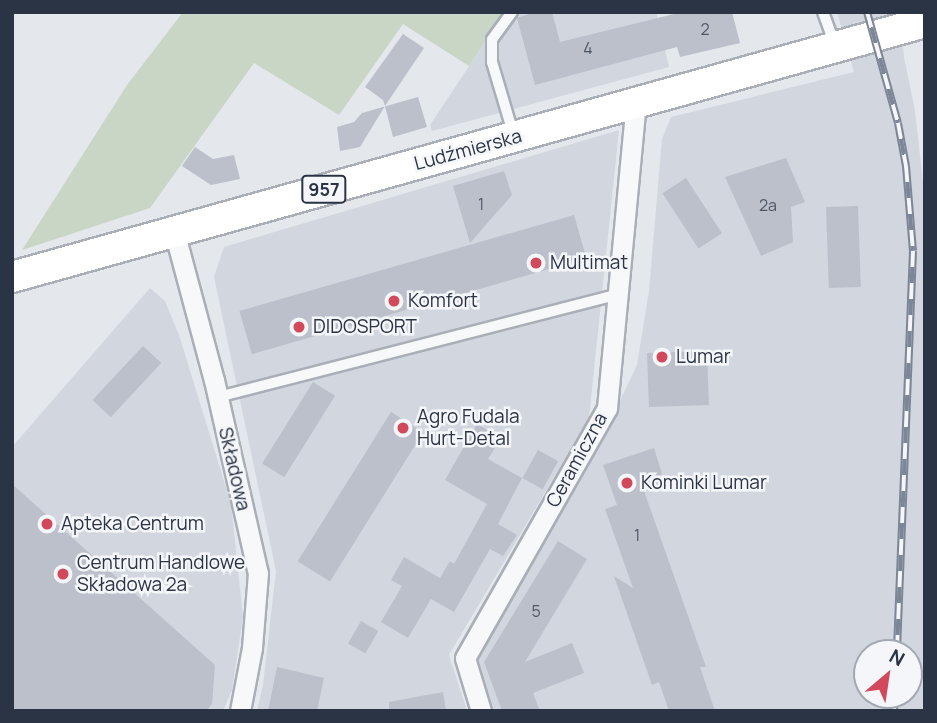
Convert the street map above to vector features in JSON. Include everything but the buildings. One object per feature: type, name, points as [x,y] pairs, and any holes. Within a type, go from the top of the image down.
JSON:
[{"type":"main road","name":"Ludźmierska","points":[[12,277],[925,23]]},
{"type":"street","name":"Ceramiczna","points":[[481,711],[465,658],[607,408],[636,104]]},
{"type":"street","name":"Składowa","points":[[174,231],[218,397],[258,573],[252,648],[240,711]]},
{"type":"lane","points":[[512,12],[492,40],[492,62],[514,137]]},
{"type":"lane","points":[[823,12],[836,47]]},
{"type":"lane","points":[[218,397],[618,294]]},
{"type":"shaded area","points":[[505,12],[656,12],[669,67],[432,131],[430,125]]},
{"type":"shaded area","points":[[837,12],[900,12],[925,200],[925,711],[492,711],[478,658],[599,444],[637,365],[649,291],[662,139],[671,117],[854,72]]},
{"type":"shaded area","points":[[619,130],[589,418],[449,655],[467,711],[257,711],[263,685],[276,571],[214,277],[224,247]]},
{"type":"shaded area","points":[[150,288],[165,301],[180,338],[231,504],[243,617],[232,690],[223,711],[12,711],[12,447]]},
{"type":"green space","points":[[183,12],[505,12],[469,66],[403,24],[339,115],[254,63],[150,208],[22,250],[127,85]]},
{"type":"railway","points":[[867,12],[898,123],[906,166],[913,251],[898,639]]},
{"type":"place","name":"Multimat","points":[[536,263]]},
{"type":"place","name":"Komfort","points":[[394,301]]},
{"type":"place","name":"DIDOSPORT","points":[[299,327]]},
{"type":"place","name":"Lumar","points":[[662,357]]},
{"type":"place","name":"Agro Fudala Hurt-Detal","points":[[403,428]]},
{"type":"place","name":"Kominki Lumar","points":[[627,483]]},
{"type":"place","name":"Apteka Centrum","points":[[47,524]]},
{"type":"place","name":"Centrum Handlowe Składowa 2a","points":[[63,574]]}]
